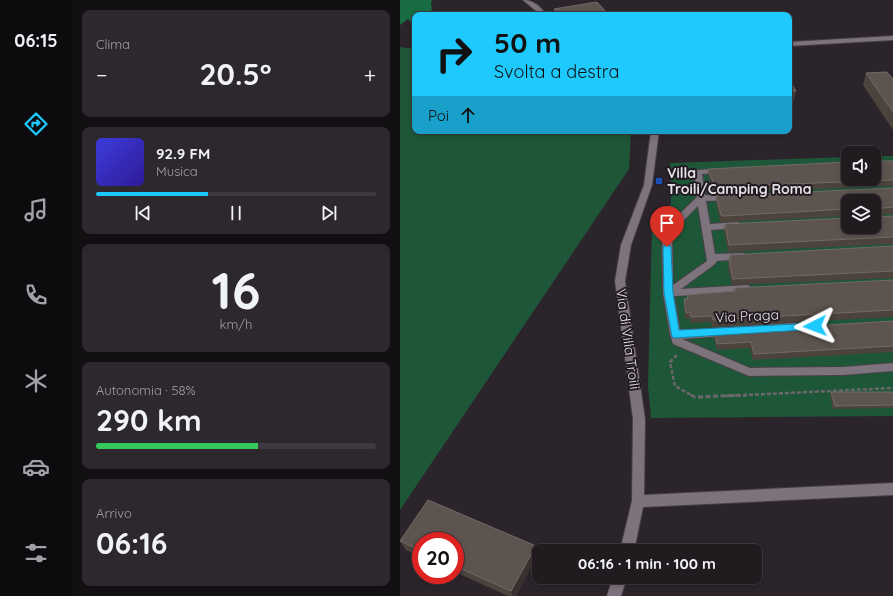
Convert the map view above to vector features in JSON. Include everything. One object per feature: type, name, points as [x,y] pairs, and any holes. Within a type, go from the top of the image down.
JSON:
[{"type":"street","points":[[526,0],[541,12]]},
{"type":"street","points":[[792,44],[893,38]]},
{"type":"street","name":"Via di Villa Troili","points":[[629,544],[638,501],[639,419],[620,281],[626,245],[648,185],[656,134]]},
{"type":"street","points":[[668,293],[712,262],[697,172],[729,170]]},
{"type":"street","points":[[741,196],[701,198],[667,231],[668,293],[677,341],[749,372],[843,371],[893,367]]},
{"type":"street","points":[[706,227],[746,225]]},
{"type":"street","points":[[711,258],[751,256]]},
{"type":"street","points":[[668,293],[761,289]]},
{"type":"street","name":"Via Praga","points":[[675,334],[808,327]]},
{"type":"street","points":[[638,501],[893,487]]},
{"type":"street","points":[[614,596],[618,584]]},
{"type":"path","points":[[687,346],[670,362],[675,386],[695,396],[893,388]]},
{"type":"green space","points":[[400,0],[433,0],[431,2],[432,12],[412,12],[412,23],[408,19],[400,25]]},
{"type":"green space","points":[[400,47],[412,49],[412,134],[631,134],[629,169],[400,510]]},
{"type":"green space","points":[[881,156],[893,156],[893,416],[651,418],[648,386],[652,227],[671,204],[670,163],[841,157],[841,186],[881,186]]},
{"type":"building","points":[[597,2],[606,12],[558,12],[554,9]]},
{"type":"building","points":[[887,72],[893,79],[893,112],[866,73]]},
{"type":"building","points":[[792,84],[796,91],[792,91]]},
{"type":"building","points":[[881,161],[893,161],[893,180],[881,180]]},
{"type":"building","points":[[841,162],[841,182],[715,187],[708,169]]},
{"type":"building","points":[[893,188],[893,207],[881,208],[881,194],[841,194],[841,209],[723,216],[721,215],[716,196]]},
{"type":"building","points":[[893,216],[893,237],[729,245],[725,224],[841,218],[841,234],[881,234],[881,217]]},
{"type":"building","points":[[893,246],[893,271],[733,279],[729,261],[731,261],[730,255]]},
{"type":"building","points":[[893,280],[893,310],[713,320],[712,316],[691,317],[690,312],[686,313],[684,299],[688,299],[687,295],[736,291],[735,288]]},
{"type":"building","points":[[893,321],[893,346],[754,354],[751,342],[717,344],[715,332]]},
{"type":"building","points":[[831,392],[893,392],[893,405],[835,406]]},
{"type":"building","points":[[428,500],[532,544],[532,553],[511,591],[464,570],[464,532],[412,532],[412,547],[400,541]]},
{"type":"place","name":"Villa Troili/Camping Roma","points":[[659,181]]},
{"type":"route","points":[[667,247],[668,293],[675,334],[815,326]]}]
